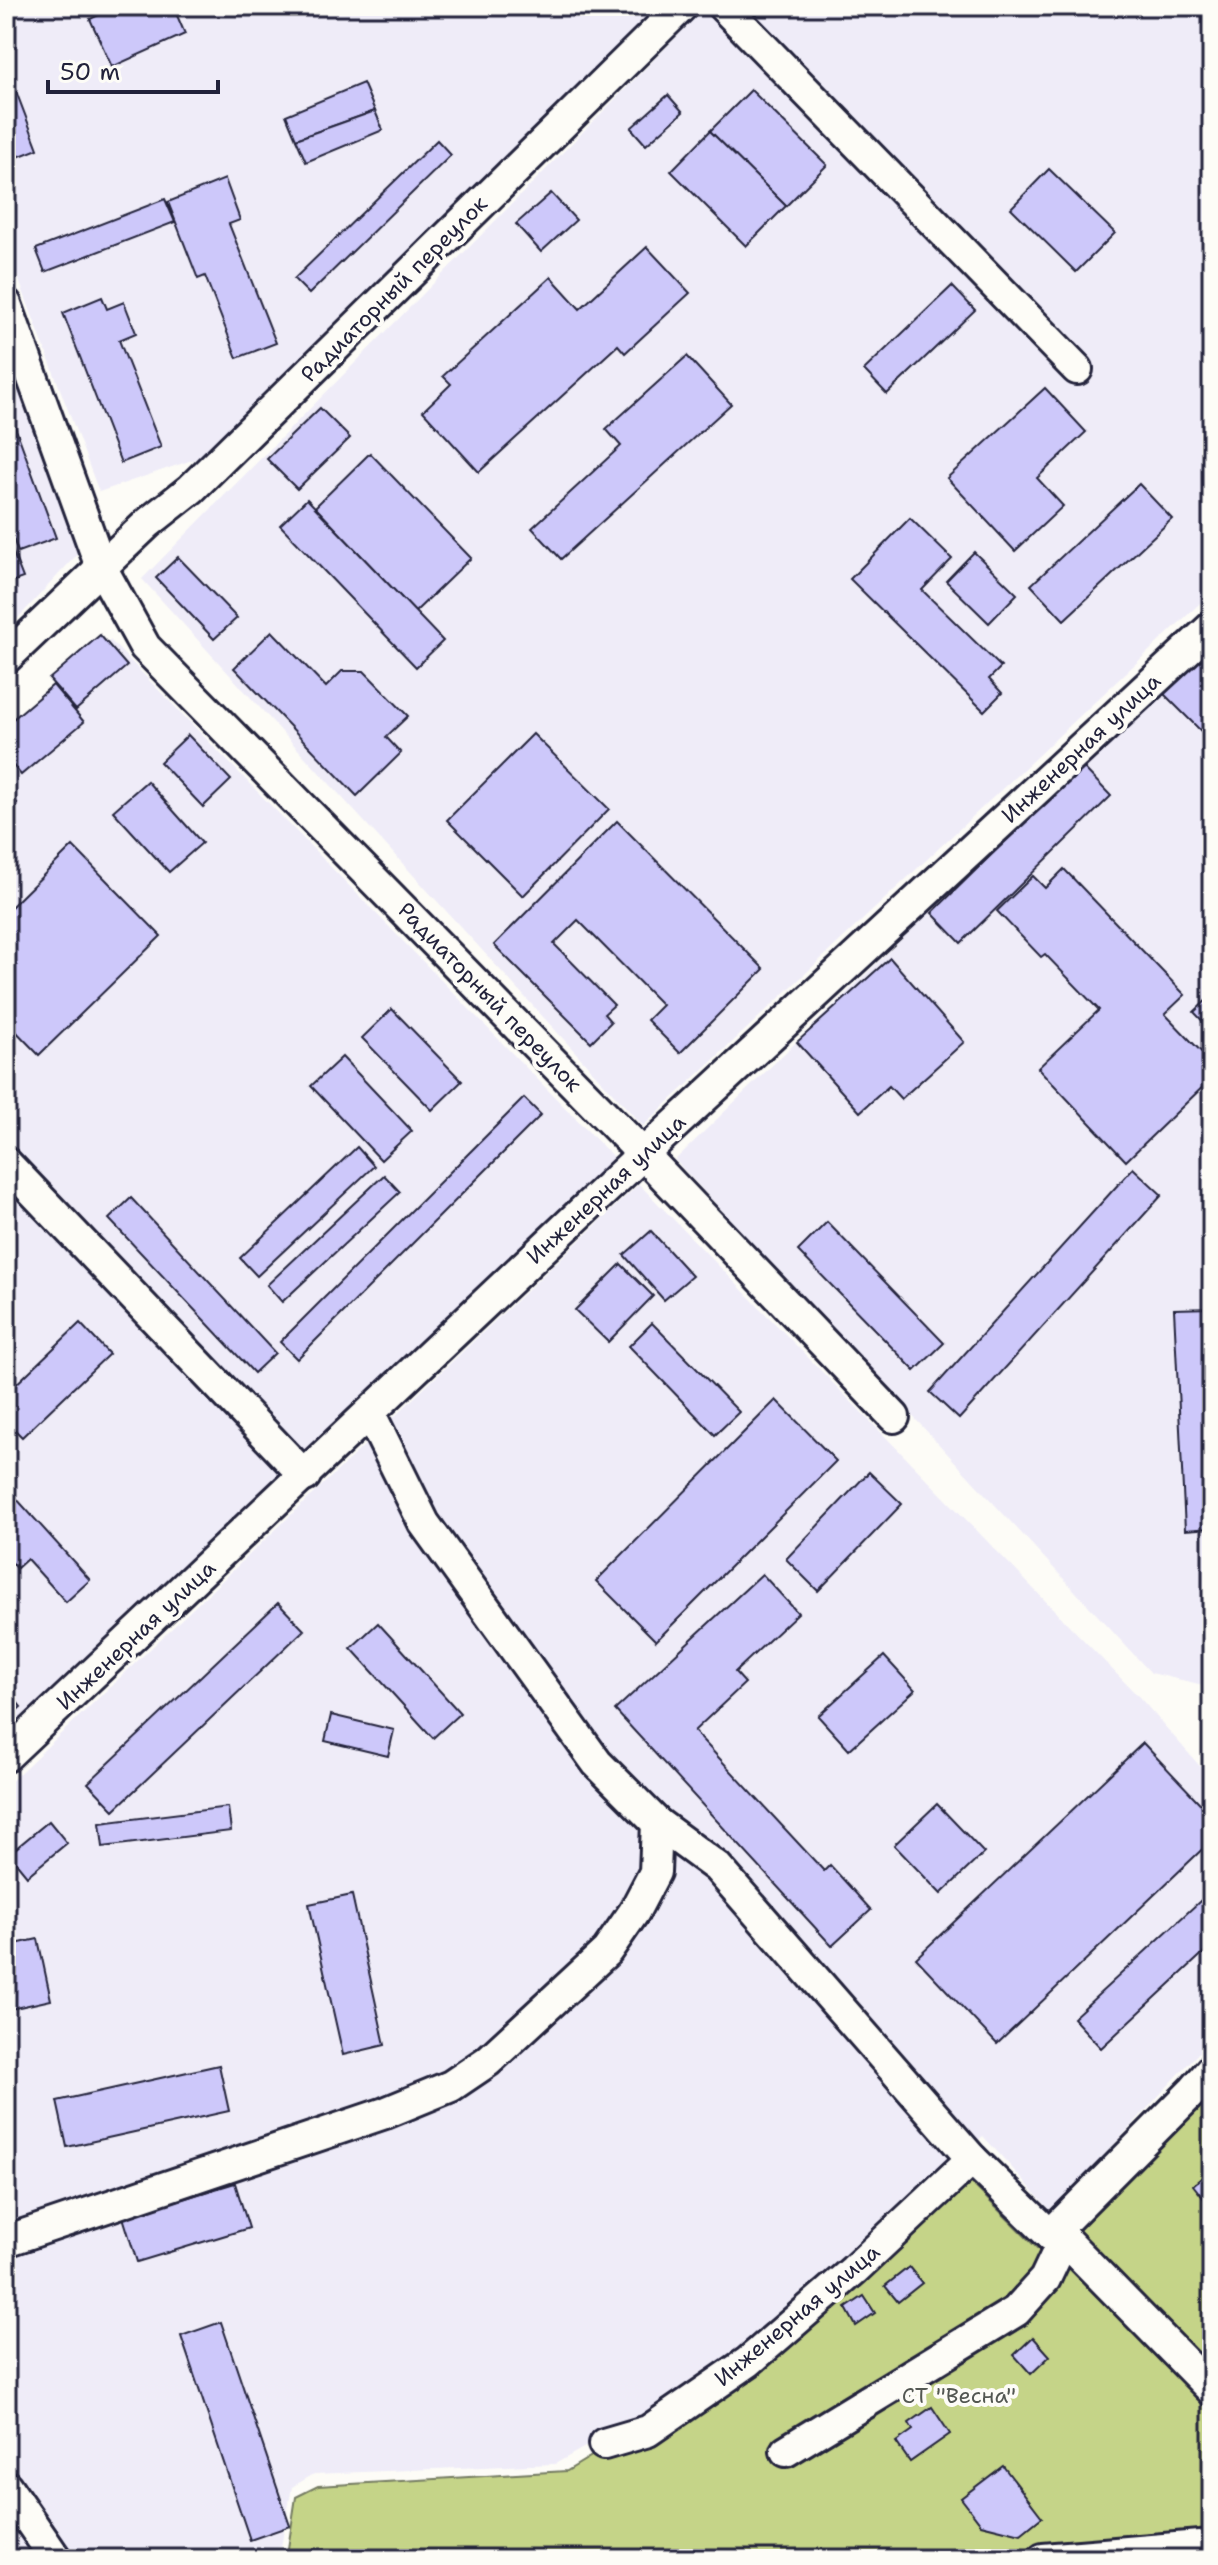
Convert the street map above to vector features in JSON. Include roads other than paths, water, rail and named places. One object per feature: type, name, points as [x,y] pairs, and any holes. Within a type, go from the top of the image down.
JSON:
[{"type":"street","name":"Радиаторный переулок","points":[[6,658],[148,523],[191,489],[682,6]]},
{"type":"street","points":[[723,6],[1077,369]]},
{"type":"street","name":"Радиаторный переулок","points":[[6,304],[101,567],[145,647],[643,1154],[894,1417]]},
{"type":"street","name":"Инженерная улица","points":[[6,1756],[643,1154],[1212,627]]},
{"type":"street","points":[[6,1163],[305,1476]]},
{"type":"street","points":[[370,1414],[424,1523],[597,1763],[657,1823],[717,1867],[972,2159],[1057,2237],[1212,2390]]},
{"type":"street","points":[[6,2241],[385,2113],[451,2086],[488,2061],[607,1951],[634,1912],[655,1872],[657,1823]]},
{"type":"street","points":[[786,2451],[1016,2311],[1045,2279],[1057,2237],[1206,2086]]},
{"type":"street","name":"Инженерная улица","points":[[604,2444],[648,2431],[748,2362],[854,2270],[972,2159]]},
{"type":"street","points":[[6,2486],[56,2559]]},
{"type":"street","points":[[1043,2559],[1212,2545]]},
{"type":"park label","name":"СТ \"Весна\"","points":[[959,2395]]}]
